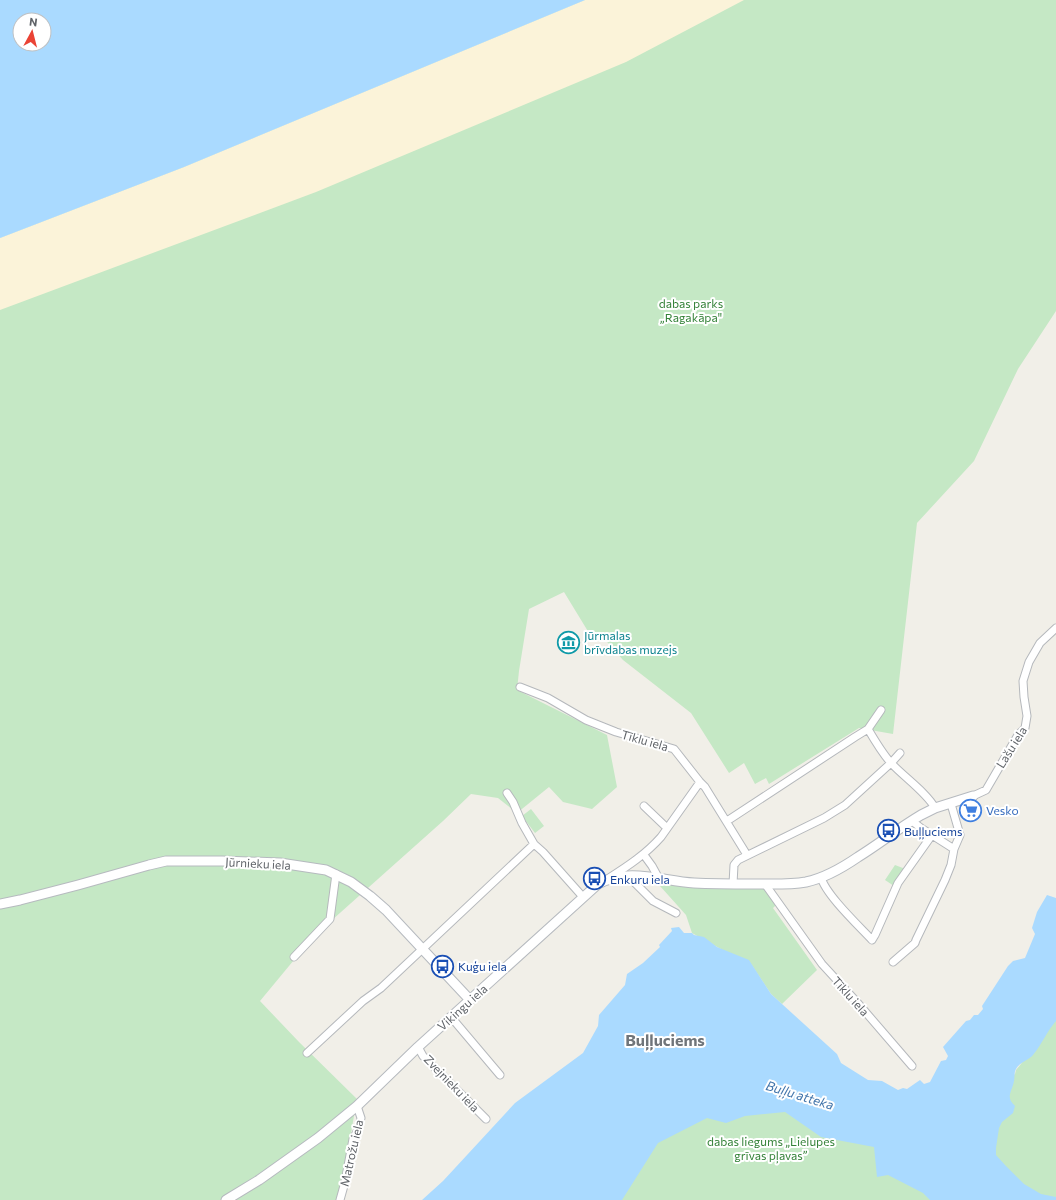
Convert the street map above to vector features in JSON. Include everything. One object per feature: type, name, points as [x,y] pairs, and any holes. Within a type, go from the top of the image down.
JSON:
[{"type":"street","name":"Lašu iela","points":[[765,884],[805,882],[821,878],[840,869],[912,821],[936,808],[951,804],[986,790],[1018,735],[1025,728],[1027,716],[1023,681],[1029,662],[1040,643],[1056,628]]},
{"type":"street","name":"Tīklu iela","points":[[520,687],[548,698],[586,720],[616,732],[674,749],[705,787],[747,855]]},
{"type":"street","points":[[727,821],[868,729],[881,711],[875,704]]},
{"type":"street","points":[[868,729],[875,742],[891,763],[936,808]]},
{"type":"street","points":[[733,884],[734,865],[738,860],[824,818],[845,805],[900,753]]},
{"type":"street","points":[[607,879],[644,855],[655,844],[700,782]]},
{"type":"street","points":[[506,793],[513,802],[522,823],[534,844],[583,897]]},
{"type":"street","points":[[893,962],[915,943],[951,865],[954,849],[960,835],[951,804]]},
{"type":"street","points":[[644,806],[667,828]]},
{"type":"street","points":[[912,821],[954,849]]},
{"type":"street","points":[[821,878],[830,894],[872,940],[898,883],[932,835]]},
{"type":"street","points":[[307,1053],[363,1001],[381,988],[534,844]]},
{"type":"street","points":[[644,855],[658,877]]},
{"type":"street","name":"Jūrnieku iela","points":[[0,904],[71,887],[166,861],[280,863],[315,867],[336,874],[351,882],[370,896],[386,910],[470,1000]]},
{"type":"street","points":[[294,957],[330,919],[336,874]]},
{"type":"street","name":"Vikingu iela","points":[[226,1200],[259,1180],[318,1138],[357,1106],[418,1047],[598,884],[607,879],[619,876],[628,876],[658,877],[692,883],[765,884]]},
{"type":"street","points":[[628,876],[653,901],[676,913]]},
{"type":"street","name":"Tīklu iela","points":[[765,884],[822,964],[912,1066]]},
{"type":"street","points":[[451,1017],[500,1075]]},
{"type":"street","name":"Zvejnieku iela","points":[[418,1047],[423,1056],[486,1119]]},
{"type":"street","name":"Matrožu iela","points":[[340,1200],[353,1139],[358,1130],[361,1118],[357,1106]]},
{"type":"green space","name":"dabas parks „Ragakāpa\"","points":[[585,0],[1056,0],[1056,311],[1018,369],[974,461],[917,523],[893,734],[859,728],[769,784],[766,778],[755,784],[744,763],[729,773],[691,713],[623,660],[601,635],[589,633],[564,592],[529,609],[517,690],[607,735],[617,787],[592,809],[563,802],[549,787],[517,813],[498,798],[471,794],[443,821],[313,937],[260,1001],[357,1099],[347,1156],[343,1200],[0,1200],[0,238],[184,167]]},
{"type":"green space","points":[[531,809],[544,826],[535,833],[522,816]]},
{"type":"green space","points":[[895,865],[908,870],[897,888],[885,880]]},
{"type":"green space","points":[[668,884],[696,888],[764,888],[776,905],[773,908],[817,970],[782,1004],[771,994],[749,961],[746,963],[692,933],[686,915],[660,886]]},
{"type":"green space","name":"dabas liegums „Lielupes grīvas pļavas”","points":[[1056,1006],[1056,1200],[603,1200],[657,1141],[707,1117],[773,1089],[908,1161],[1015,1074],[1016,1070]]},
{"type":"sand","points":[[585,0],[744,0],[626,62],[316,192],[0,310],[0,238],[184,167]]},
{"type":"water","points":[[0,0],[585,0],[184,167],[0,238]]},
{"type":"water","name":"Buļļu atteka","points":[[1047,895],[1056,898],[1056,1021],[1033,1055],[1015,1070],[1010,1100],[1015,1106],[1013,1113],[1002,1122],[999,1128],[996,1155],[1024,1184],[1041,1194],[1056,1197],[1056,1200],[930,1200],[923,1193],[888,1175],[877,1177],[874,1147],[821,1137],[785,1112],[745,1116],[726,1123],[707,1118],[658,1143],[622,1200],[422,1200],[443,1181],[515,1103],[583,1053],[598,1026],[599,1015],[625,985],[627,974],[643,963],[660,947],[659,945],[672,931],[671,928],[679,927],[684,933],[692,933],[694,935],[704,937],[717,947],[749,960],[771,994],[837,1054],[841,1063],[868,1080],[882,1081],[898,1090],[903,1088],[907,1089],[920,1080],[924,1084],[930,1082],[941,1061],[946,1060],[948,1056],[943,1047],[966,1021],[970,1020],[974,1015],[978,1015],[983,1009],[982,1006],[1008,966],[1013,961],[1025,958],[1035,934],[1032,928],[1037,912]]},
{"type":"place","name":"Jūrmalas brīvdabas muzejs","points":[[568,642]]},
{"type":"place","name":"Vesko","points":[[971,810]]},
{"type":"place","name":"Buļļuciems","points":[[889,831]]},
{"type":"place","name":"Enkuru iela","points":[[594,879]]},
{"type":"place","name":"Kuģu iela","points":[[442,966]]},
{"type":"district","name":"Buļļuciems","points":[[665,1039]]}]
